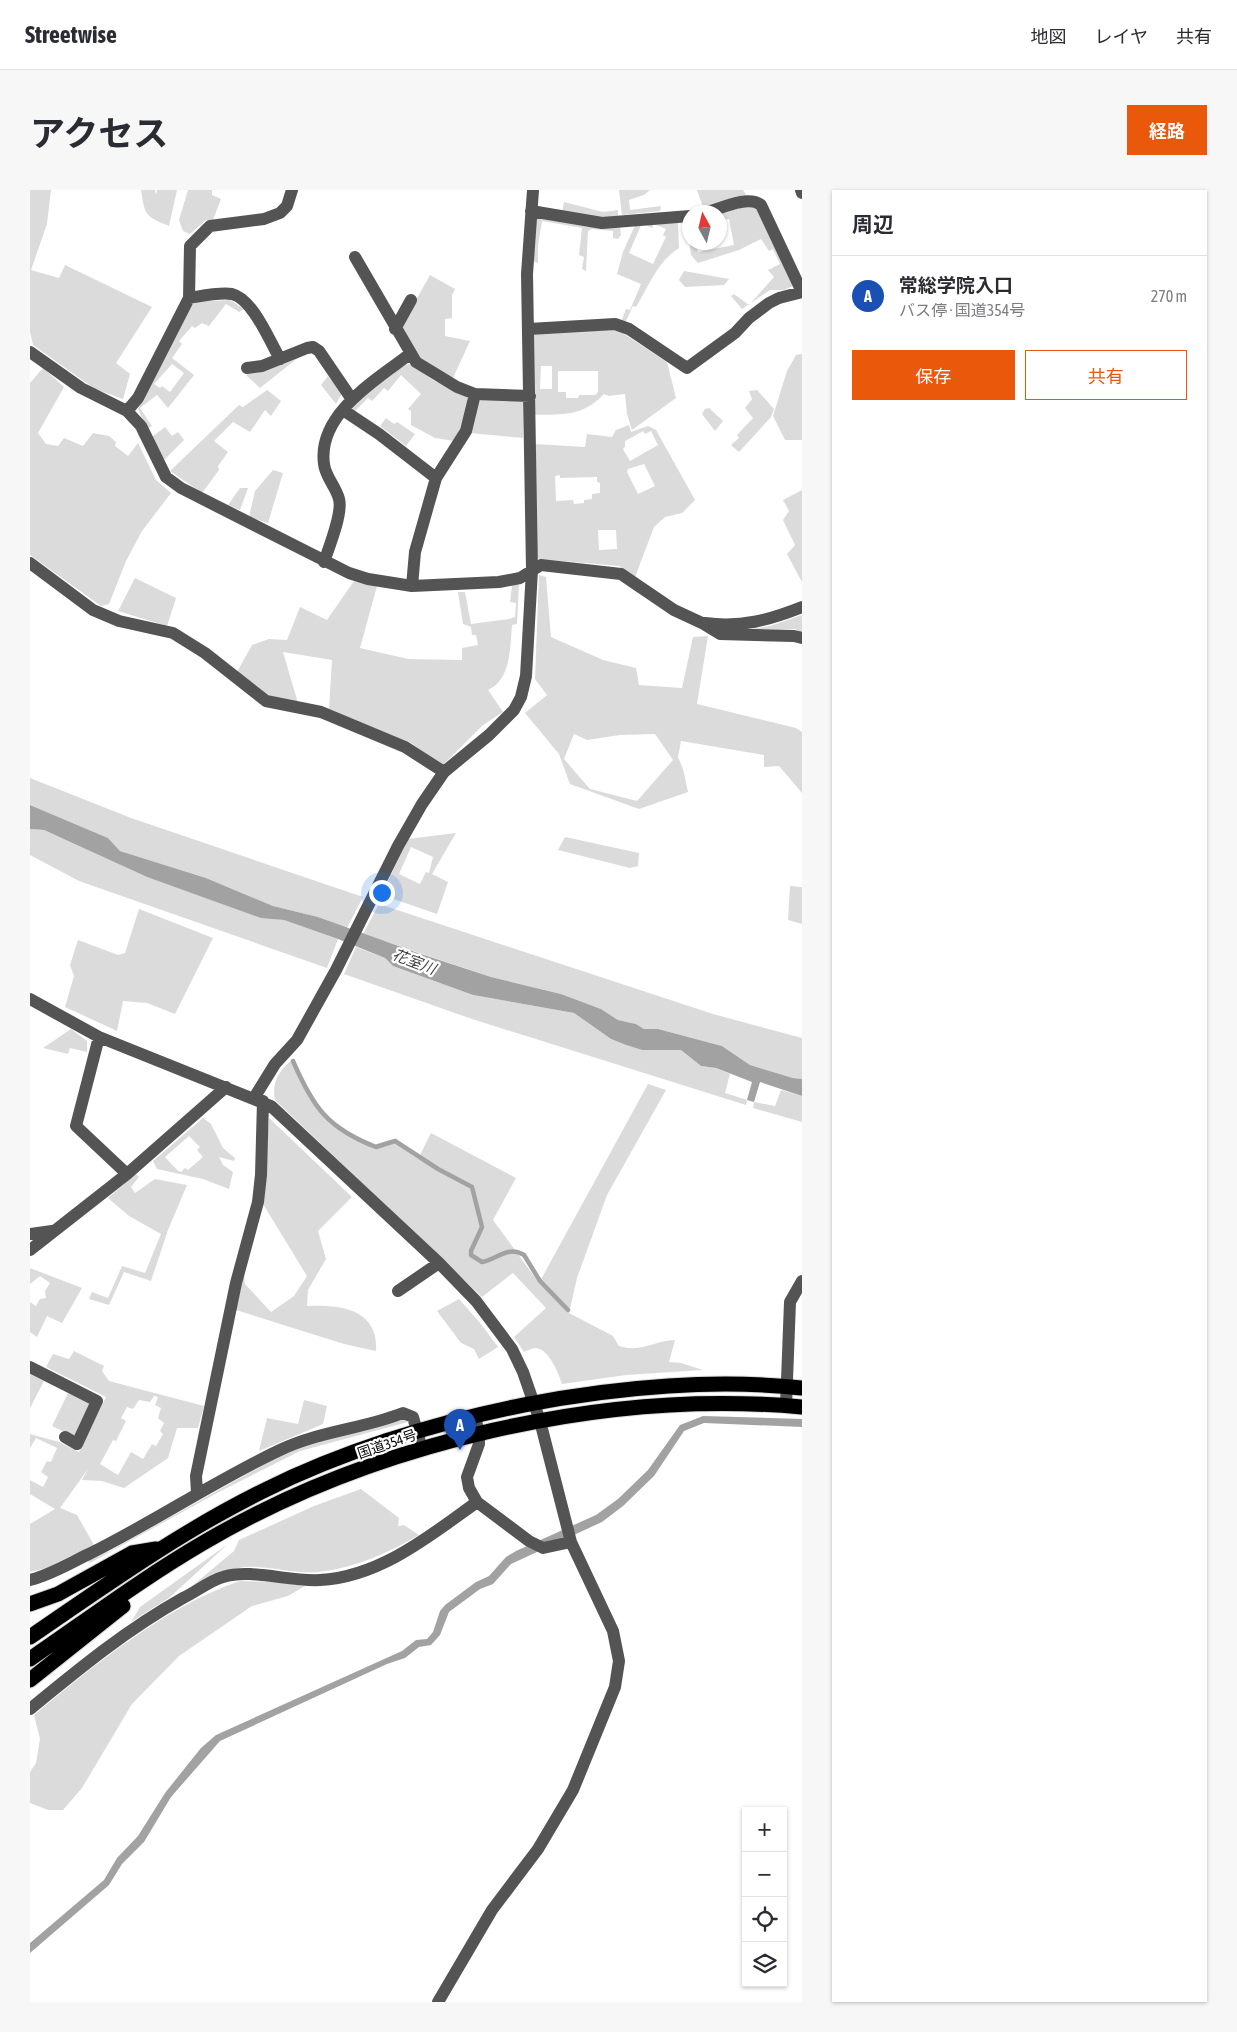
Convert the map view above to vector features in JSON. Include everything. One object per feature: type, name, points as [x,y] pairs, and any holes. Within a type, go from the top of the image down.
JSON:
[{"type":"highway","name":"国道354号","points":[[30,1637],[160,1548],[264,1490],[340,1457],[475,1416],[534,1404],[624,1391],[677,1387],[802,1388]]},
{"type":"highway","name":"国道354号","points":[[30,1659],[204,1542],[271,1507],[364,1468],[422,1449],[540,1421],[632,1409],[679,1406],[802,1407]]},
{"type":"highway","points":[[30,1604],[58,1594],[132,1553],[160,1548]]},
{"type":"highway","points":[[30,1680],[137,1594],[156,1573]]},
{"type":"street","points":[[127,411],[138,398],[189,298],[190,246],[210,226],[264,219],[280,213],[287,206],[292,190]]},
{"type":"street","points":[[198,1493],[196,1476],[236,1283],[258,1202],[261,1176],[258,1100],[275,1064],[297,1040],[336,970],[405,832],[444,772],[489,735],[514,710],[526,676],[532,570],[527,274],[533,190]]},
{"type":"street","points":[[529,330],[615,324],[629,329],[687,368],[735,333],[749,318],[769,303],[778,298],[802,292],[762,205],[757,202],[747,202],[727,207]]},
{"type":"street","points":[[531,211],[602,223],[682,217]]},
{"type":"street","points":[[355,257],[395,329],[416,362],[435,375],[475,394],[530,396]]},
{"type":"street","points":[[189,298],[232,294],[241,299],[250,307],[280,359]]},
{"type":"street","points":[[395,329],[411,300]]},
{"type":"street","points":[[247,368],[262,366],[313,347],[319,351],[352,398]]},
{"type":"street","points":[[30,352],[81,388],[127,411],[141,426],[166,477],[204,501],[324,562],[368,579],[412,586],[499,582],[520,578],[541,565],[620,574],[674,610],[702,622],[720,634],[794,636],[802,638]]},
{"type":"street","points":[[324,562],[340,504],[324,464],[325,444],[331,426],[352,398],[410,354]]},
{"type":"street","points":[[412,586],[415,552],[436,478],[466,431],[475,394]]},
{"type":"street","points":[[343,410],[379,434],[436,478]]},
{"type":"street","points":[[30,563],[93,610],[119,620],[173,633],[190,643],[266,701],[321,712],[405,747],[444,772]]},
{"type":"street","points":[[702,622],[720,625],[767,621],[802,607]]},
{"type":"street","points":[[30,999],[100,1036],[258,1100],[290,1122],[439,1263],[476,1301],[497,1327],[523,1372],[540,1421],[571,1542],[613,1631],[619,1661],[616,1687],[573,1790],[538,1849],[492,1910],[438,2002]]},
{"type":"street","points":[[100,1036],[76,1126],[127,1174]]},
{"type":"street","points":[[30,1250],[127,1174],[226,1087]]},
{"type":"street","points":[[30,1234],[52,1231]]},
{"type":"street","points":[[398,1291],[439,1263]]},
{"type":"street","points":[[786,1406],[790,1302],[802,1282]]},
{"type":"street","points":[[30,1367],[97,1401],[77,1444],[65,1438]]},
{"type":"street","points":[[30,1580],[66,1565],[138,1529],[198,1493],[279,1450],[328,1432],[373,1424],[403,1414],[413,1417],[422,1449]]},
{"type":"street","points":[[475,1416],[480,1434],[477,1454],[467,1477],[477,1502],[529,1541],[543,1548],[571,1542]]},
{"type":"street","points":[[30,1709],[115,1640],[150,1617],[222,1577],[245,1573],[283,1580],[320,1580],[348,1577],[401,1554],[477,1502]]},
{"type":"shaded area","points":[[30,190],[51,190],[47,224],[31,270],[59,278],[65,265],[152,307],[116,363],[130,374],[123,399],[95,389],[33,345],[30,332]]},
{"type":"shaded area","points":[[141,190],[155,190],[156,195],[157,190],[177,190],[169,226],[155,220],[148,214],[145,210]]},
{"type":"shaded area","points":[[188,190],[212,190],[212,195],[221,199],[213,220],[206,220],[190,234],[183,231],[179,220]]},
{"type":"shaded area","points":[[619,190],[650,190],[644,195],[629,200],[630,210],[661,206],[660,211],[622,215]]},
{"type":"shaded area","points":[[697,190],[743,190],[747,196],[711,205],[702,205]]},
{"type":"shaded area","points":[[564,202],[603,212],[618,210],[618,216],[601,218],[562,212]]},
{"type":"shaded area","points":[[744,207],[756,208],[793,286],[784,290],[770,290],[751,303],[774,277],[768,270],[780,264],[773,249],[769,251],[761,239],[739,250],[698,263],[691,255],[690,250],[698,250],[698,252],[727,250],[727,246],[734,245],[729,219],[727,219],[727,212]]},
{"type":"shaded area","points":[[536,216],[620,226],[621,235],[618,239],[613,238],[613,231],[592,229],[588,231],[586,271],[582,269],[584,257],[579,255],[582,228],[542,221],[538,246],[538,263],[532,261]]},
{"type":"shaded area","points":[[636,223],[642,223],[678,223],[679,248],[659,267],[636,307],[633,306],[625,323],[621,322],[626,309],[630,310],[641,284],[617,274],[623,252]],"holes":[[[642,223],[652,228],[654,224],[666,229],[663,235],[666,237],[653,264],[629,253]]]},
{"type":"shaded area","points":[[684,271],[729,279],[724,285],[685,287],[679,280]]},
{"type":"shaded area","points":[[430,275],[455,289],[452,295],[452,318],[445,319],[445,336],[470,341],[453,378],[416,355],[402,325]]},
{"type":"shaded area","points":[[734,294],[748,305],[742,309],[731,296]]},
{"type":"shaded area","points":[[230,300],[244,309],[239,312],[226,304],[209,326],[202,323],[195,328],[192,326],[179,341],[182,344],[172,358],[194,375],[168,408],[157,395],[140,408],[152,426],[147,429],[138,409],[191,306],[195,302]],"holes":[[[172,364],[184,373],[170,392],[162,386],[160,388],[154,384]]]},
{"type":"shaded area","points":[[615,328],[667,362],[676,398],[632,430],[627,414],[625,394],[609,396],[604,394],[588,407],[572,413],[533,415],[533,334]],"holes":[[[541,366],[552,366],[552,389],[540,389]],[[558,371],[598,371],[598,392],[595,395],[579,395],[578,398],[566,398],[566,392],[558,392]]]},
{"type":"shaded area","points":[[802,354],[802,440],[785,440],[773,416],[787,371],[796,355]]},
{"type":"shaded area","points":[[299,357],[260,388],[246,375],[248,374]]},
{"type":"shaded area","points":[[410,364],[433,380],[467,396],[468,407],[465,419],[454,441],[435,438],[411,425],[411,411],[408,409],[421,394],[401,375],[388,391],[384,388],[372,401],[368,398],[354,412],[351,405],[405,365]]},
{"type":"shaded area","points":[[43,368],[64,387],[38,433],[46,444],[58,446],[64,438],[83,446],[93,433],[109,436],[116,442],[115,446],[128,456],[138,443],[156,480],[171,493],[142,531],[126,561],[109,604],[101,606],[30,555],[30,383]]},
{"type":"shaded area","points":[[328,376],[342,393],[336,404],[321,385]]},
{"type":"shaded area","points":[[267,390],[281,401],[271,416],[265,410],[250,432],[233,422],[214,441],[228,452],[218,466],[219,470],[202,493],[170,471],[239,405],[243,407]]},
{"type":"shaded area","points":[[757,390],[774,409],[771,417],[739,452],[731,445],[739,438],[737,435],[753,418],[745,408],[752,399],[749,391]]},
{"type":"shaded area","points":[[483,399],[524,401],[523,438],[470,433],[477,403]]},
{"type":"shaded area","points":[[709,408],[723,421],[715,431],[702,414],[705,409]]},
{"type":"shaded area","points":[[386,418],[394,424],[397,422],[415,434],[406,446],[380,426]]},
{"type":"shaded area","points":[[629,425],[631,432],[648,426],[656,430],[695,500],[682,513],[665,517],[654,527],[635,577],[619,566],[539,559],[536,555],[535,444],[585,447],[587,434],[612,437],[616,430]],"holes":[[[643,431],[645,434],[651,431],[658,445],[630,461],[623,449],[625,441]],[[644,464],[655,486],[638,494],[627,472],[628,469]],[[560,475],[560,478],[597,477],[597,482],[600,483],[600,493],[592,494],[592,499],[584,500],[584,503],[574,504],[573,500],[556,501],[555,476]],[[598,530],[616,530],[617,549],[599,550]]]},
{"type":"shaded area","points":[[165,427],[172,436],[178,432],[184,440],[164,460],[152,437]]},
{"type":"shaded area","points":[[273,470],[283,473],[268,523],[249,517],[255,491]]},
{"type":"shaded area","points":[[240,488],[248,488],[240,510],[228,505]]},
{"type":"shaded area","points":[[802,490],[802,582],[787,554],[795,545],[783,520],[789,511],[783,500]]},
{"type":"shaded area","points":[[539,575],[546,577],[551,637],[603,660],[636,668],[639,685],[682,688],[693,637],[708,636],[697,704],[796,728],[802,732],[802,793],[779,766],[764,767],[764,755],[681,741],[678,757],[683,769],[688,792],[639,809],[570,784],[559,754],[525,713],[547,695],[535,679]],"holes":[[[574,734],[587,740],[620,735],[655,734],[673,760],[637,801],[590,789],[564,759]]]},
{"type":"shaded area","points":[[135,578],[176,598],[167,626],[118,611]]},
{"type":"shaded area","points":[[354,581],[377,586],[360,648],[408,659],[462,660],[462,648],[478,645],[476,635],[472,635],[471,627],[463,624],[458,592],[465,592],[471,624],[515,617],[516,603],[510,602],[512,586],[519,584],[517,624],[512,625],[508,662],[501,679],[488,690],[503,712],[483,725],[442,766],[411,743],[329,710],[332,660],[283,652],[298,703],[267,695],[237,672],[252,645],[269,639],[287,640],[300,607],[327,620]]},
{"type":"shaded area","points":[[802,615],[802,633],[795,629],[746,630],[770,626]]},
{"type":"shaded area","points":[[30,778],[131,818],[363,897],[347,928],[318,917],[273,906],[206,878],[120,851],[108,838],[30,805]]},
{"type":"shaded area","points":[[30,829],[44,830],[147,877],[261,917],[284,920],[338,939],[327,968],[79,881],[30,855]]},
{"type":"shaded area","points":[[456,833],[432,874],[448,882],[437,914],[382,895],[407,839]],"holes":[[[411,847],[433,857],[429,873],[426,872],[420,884],[399,874]]]},
{"type":"shaded area","points":[[565,837],[639,853],[638,866],[630,868],[558,850]]},
{"type":"shaded area","points":[[790,886],[802,887],[802,924],[788,920]]},
{"type":"shaded area","points":[[379,904],[713,1014],[802,1038],[802,1079],[750,1065],[722,1046],[658,1029],[644,1029],[636,1024],[618,1020],[601,1009],[561,994],[491,977],[363,934]]},
{"type":"shaded area","points":[[139,909],[213,938],[175,1014],[147,1003],[123,1001],[117,1031],[65,1007],[74,976],[70,965],[78,940],[118,955],[125,953]]},
{"type":"shaded area","points":[[356,947],[385,958],[393,966],[473,995],[574,1013],[611,1039],[626,1045],[642,1050],[681,1050],[701,1066],[716,1068],[730,1074],[725,1093],[747,1100],[746,1105],[472,1019],[344,974]]},
{"type":"shaded area","points":[[71,1029],[87,1041],[87,1052],[70,1048],[68,1054],[43,1048]]},
{"type":"shaded area","points":[[294,1058],[309,1097],[330,1124],[370,1146],[390,1140],[418,1159],[431,1133],[516,1178],[493,1220],[539,1283],[648,1084],[666,1090],[607,1195],[577,1278],[569,1313],[613,1336],[619,1346],[634,1348],[675,1340],[669,1362],[681,1363],[703,1370],[626,1375],[562,1384],[553,1363],[541,1349],[536,1348],[524,1352],[514,1337],[546,1308],[513,1273],[482,1297],[275,1100],[274,1087],[278,1076]]},
{"type":"shaded area","points":[[781,1090],[802,1096],[802,1122],[753,1108],[754,1102],[775,1106]]},
{"type":"shaded area","points":[[203,1118],[211,1124],[223,1148],[235,1158],[234,1161],[219,1157],[223,1165],[233,1172],[229,1189],[203,1179],[157,1169],[153,1161]],"holes":[[[189,1136],[200,1147],[197,1150],[203,1157],[188,1170],[185,1168],[181,1172],[177,1170],[165,1157]]]},
{"type":"shaded area","points":[[269,1118],[352,1197],[318,1231],[326,1259],[308,1290],[307,1306],[332,1306],[355,1312],[371,1326],[375,1337],[376,1351],[344,1344],[236,1310],[244,1273],[245,1284],[271,1312],[294,1296],[307,1276],[263,1204]]},
{"type":"shaded area","points":[[136,1174],[139,1177],[131,1187],[135,1193],[155,1179],[187,1185],[168,1230],[151,1281],[124,1272],[109,1305],[89,1299],[92,1292],[108,1298],[122,1266],[145,1273],[161,1234],[129,1216],[108,1198]]},
{"type":"shaded area","points":[[30,1268],[82,1288],[62,1323],[47,1316],[37,1337],[30,1332],[30,1302],[36,1306],[40,1299],[46,1298],[45,1291],[50,1283],[40,1276],[30,1284]]},
{"type":"shaded area","points":[[459,1299],[498,1347],[479,1359],[474,1349],[461,1343],[437,1311]]},
{"type":"shaded area","points":[[74,1351],[104,1366],[102,1371],[109,1381],[204,1406],[198,1428],[177,1428],[168,1458],[124,1488],[102,1481],[82,1480],[88,1469],[60,1508],[77,1515],[94,1545],[55,1566],[30,1572],[30,1524],[55,1509],[30,1494],[30,1480],[43,1487],[48,1477],[41,1472],[47,1461],[51,1462],[57,1448],[36,1438],[30,1448],[30,1434],[59,1442],[79,1452],[106,1397],[46,1367],[53,1354],[69,1359]],"holes":[[[154,1396],[158,1397],[155,1405],[161,1408],[158,1418],[164,1423],[160,1431],[163,1434],[156,1446],[152,1444],[143,1459],[131,1452],[118,1475],[100,1464],[113,1440],[116,1441],[126,1421],[121,1418],[127,1407],[133,1409],[139,1400],[150,1402]]]},
{"type":"shaded area","points":[[30,1374],[44,1381],[30,1408]]},
{"type":"shaded area","points":[[68,1393],[90,1403],[75,1437],[52,1426]]},
{"type":"shaded area","points":[[304,1400],[327,1406],[323,1424],[259,1451],[267,1418],[298,1424]]},
{"type":"shaded area","points":[[404,1419],[408,1422],[300,1451],[217,1493],[90,1563],[88,1561],[110,1551],[274,1459],[313,1442]]},
{"type":"shaded area","points":[[361,1489],[399,1518],[398,1526],[404,1525],[419,1535],[383,1554],[345,1567],[319,1572],[296,1572],[257,1567],[238,1568],[220,1574],[186,1591],[234,1551],[239,1540],[314,1506]]},
{"type":"shaded area","points":[[228,1544],[169,1598],[131,1622],[140,1607]]},
{"type":"shaded area","points":[[240,1581],[277,1582],[305,1586],[288,1596],[252,1606],[179,1656],[132,1704],[82,1788],[63,1810],[48,1810],[30,1803],[30,1772],[36,1763],[40,1739],[34,1715],[106,1657],[158,1621],[185,1605]]},
{"type":"water","name":"花室川","points":[[30,805],[108,838],[120,851],[206,878],[273,906],[318,917],[491,977],[561,994],[601,1009],[618,1020],[636,1024],[644,1029],[658,1029],[722,1046],[750,1065],[802,1079],[802,1096],[760,1082],[754,1102],[747,1100],[752,1082],[716,1068],[701,1066],[681,1050],[642,1050],[626,1045],[611,1039],[574,1013],[473,995],[393,966],[385,958],[338,939],[284,920],[261,918],[147,877],[44,830],[30,829]]},
{"type":"water","points":[[703,1416],[802,1419],[802,1427],[704,1423],[684,1431],[654,1476],[623,1506],[602,1522],[511,1564],[493,1584],[480,1589],[449,1612],[440,1635],[431,1645],[419,1647],[405,1658],[387,1664],[220,1741],[171,1797],[144,1842],[122,1864],[109,1885],[30,1953],[30,1943],[104,1880],[117,1858],[138,1836],[165,1793],[201,1748],[216,1735],[402,1651],[416,1640],[427,1639],[433,1632],[440,1611],[445,1605],[476,1582],[489,1576],[506,1557],[596,1515],[618,1499],[648,1470],[680,1425]]},
{"type":"waterway","points":[[293,1061],[315,1103],[333,1124],[359,1140],[376,1147],[395,1141],[438,1169],[472,1187],[482,1227],[471,1255],[482,1262],[513,1251],[524,1255],[540,1281],[568,1310]]},
{"type":"place","name":"常総学院入口","points":[[460,1450]]}]
